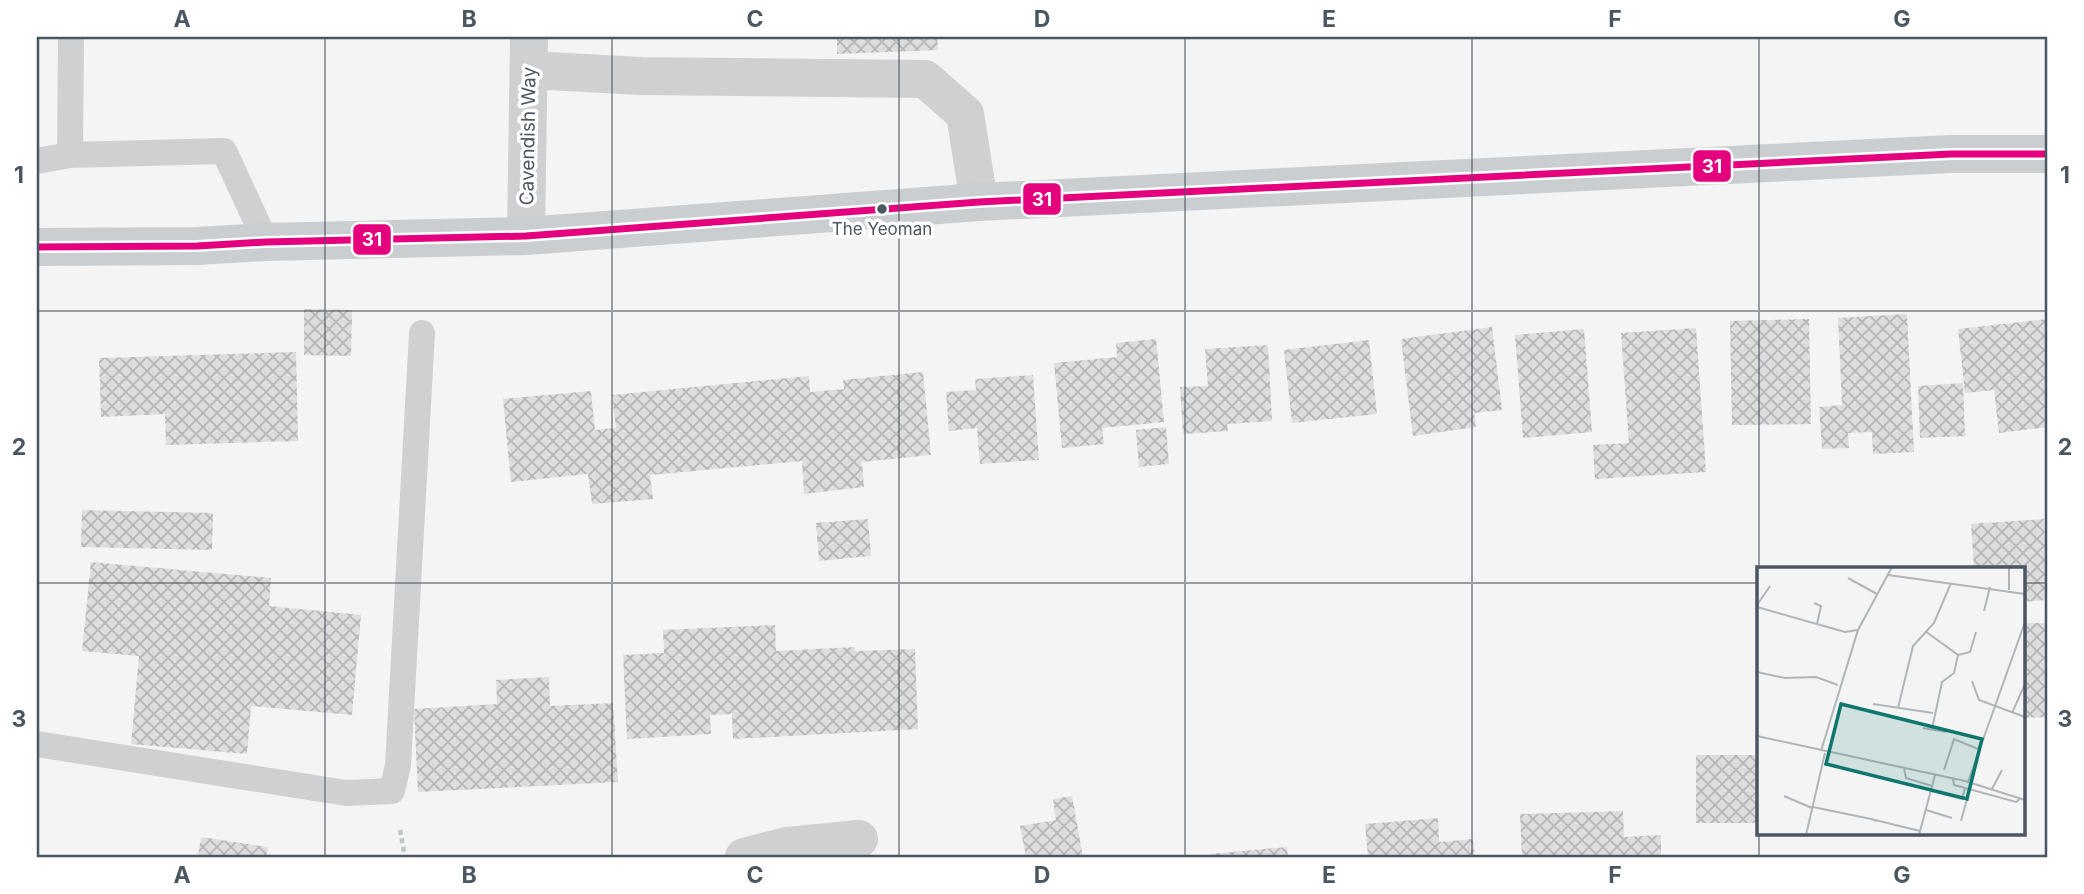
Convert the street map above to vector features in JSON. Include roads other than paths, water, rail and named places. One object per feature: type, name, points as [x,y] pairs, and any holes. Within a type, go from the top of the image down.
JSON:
[{"type":"main road","points":[[37,247],[197,246],[526,236],[979,202],[1923,156],[2047,154]]},
{"type":"street","points":[[529,54],[641,76],[925,79],[965,114],[979,202]]},
{"type":"street","name":"Cavendish Way","points":[[526,236],[529,54]]},
{"type":"street","points":[[744,857],[787,846],[859,839]]},
{"type":"lane","points":[[69,155],[71,37]]},
{"type":"lane","points":[[37,161],[69,155],[224,151],[266,242]]},
{"type":"lane","points":[[37,744],[346,793],[392,791],[398,765],[422,333]]},
{"type":"place","name":"The Yeoman","points":[[882,209]]}]
